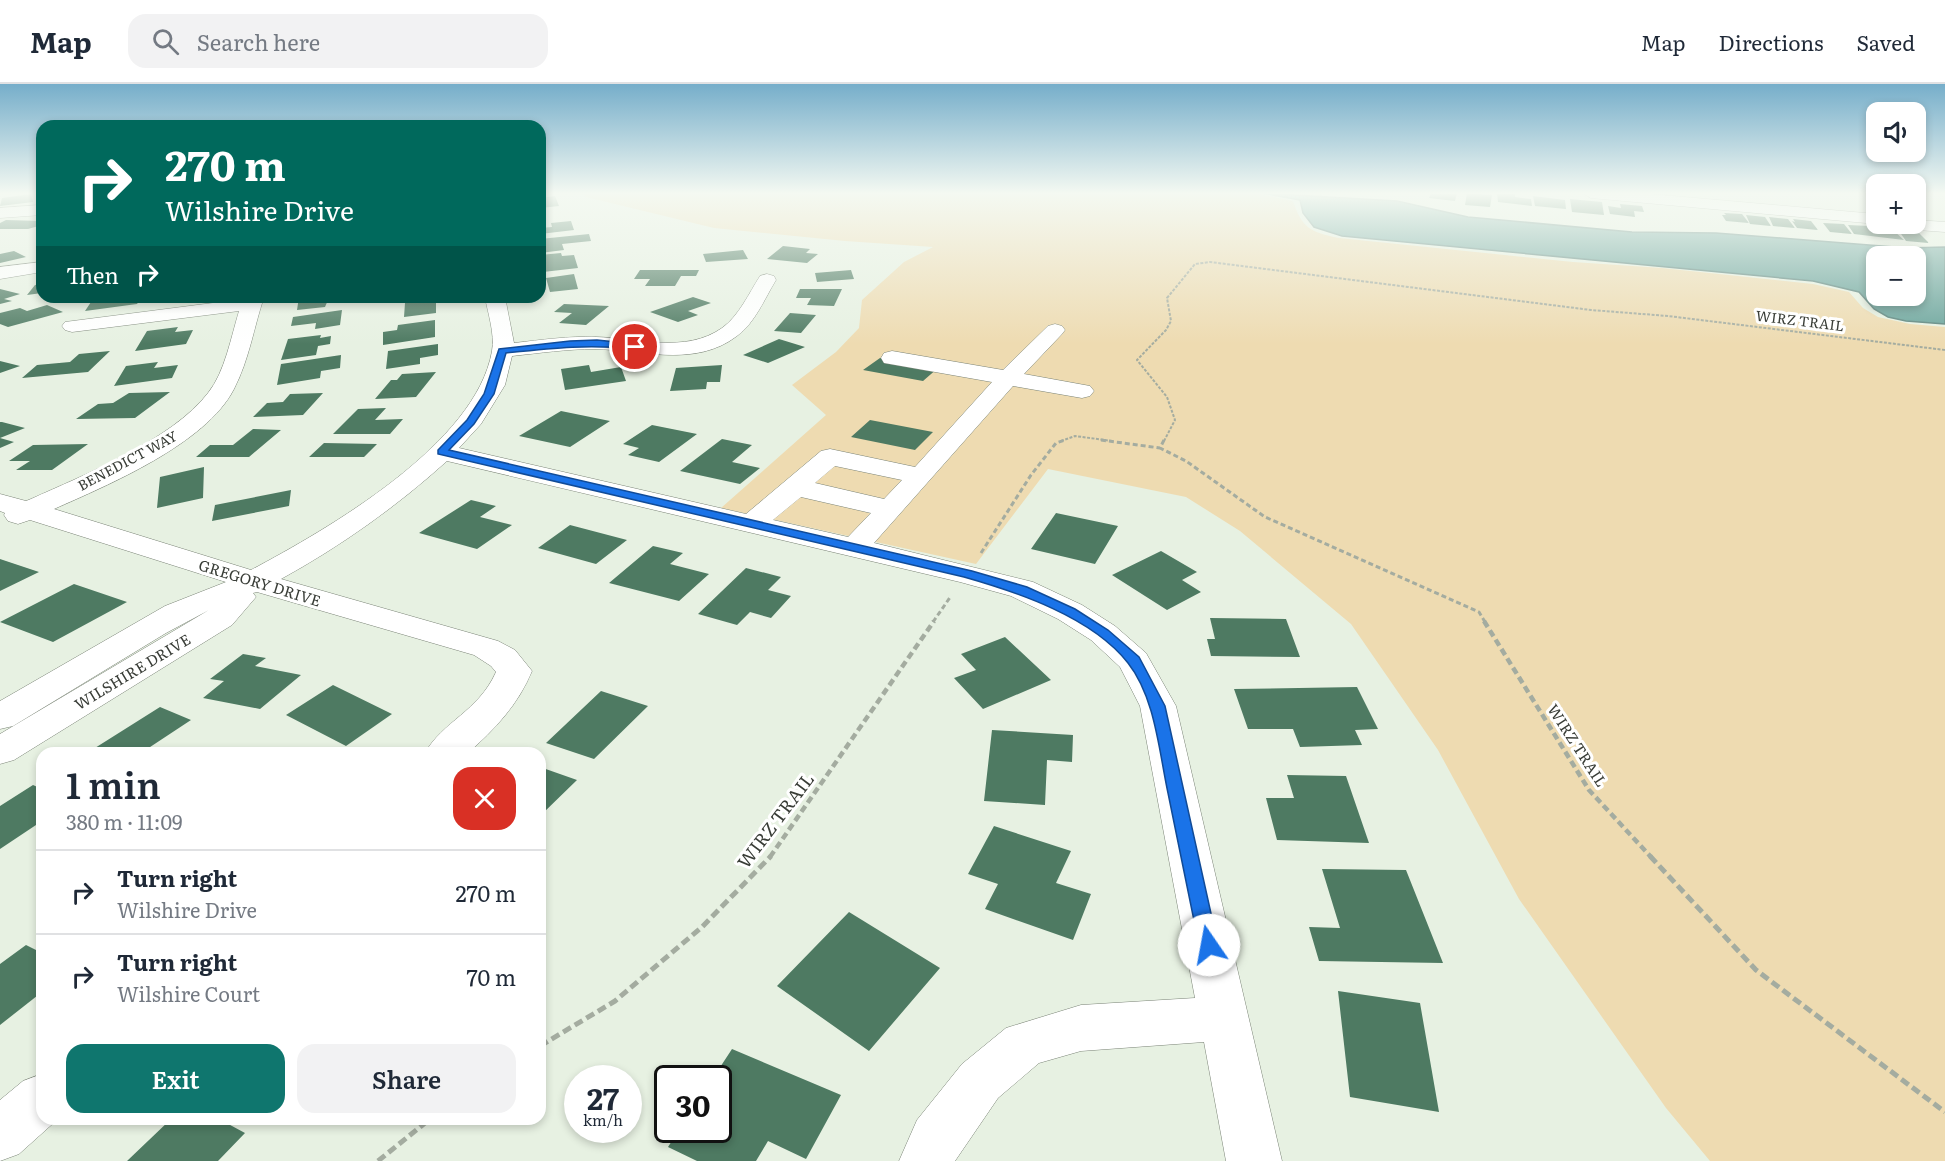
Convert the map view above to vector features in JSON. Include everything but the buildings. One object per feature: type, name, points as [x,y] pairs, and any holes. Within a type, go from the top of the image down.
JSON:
[{"type":"street","points":[[0,273],[36,268]]},
{"type":"street","points":[[503,351],[588,343],[672,350],[697,347],[719,340],[733,330],[767,280]]},
{"type":"street","points":[[72,326],[231,303]]},
{"type":"street","name":"BENEDICT WAY","points":[[0,524],[14,506],[141,454],[169,439],[201,416],[219,395],[251,303]]},
{"type":"street","name":"WILSHIRE DRIVE","points":[[0,717],[179,612],[255,581],[351,524],[409,481],[442,452],[470,422],[489,394],[503,351],[496,303]]},
{"type":"street","points":[[854,548],[1008,378],[1055,330]]},
{"type":"street","points":[[891,358],[1082,391]]},
{"type":"street","points":[[442,452],[967,574],[1022,590],[1070,612],[1103,633],[1134,661],[1158,706],[1254,1161]]},
{"type":"street","points":[[752,524],[830,457],[921,476]]},
{"type":"street","points":[[795,487],[890,508]]},
{"type":"street","name":"GREGORY DRIVE","points":[[14,506],[255,581],[486,648],[503,658],[514,671],[507,690],[488,714],[451,747]]},
{"type":"street","name":"WILSHIRE DRIVE","points":[[0,751],[220,618],[255,581]]},
{"type":"street","points":[[927,1161],[936,1139],[980,1081],[1024,1044],[1081,1028],[1224,1018]]},
{"type":"street","points":[[0,1135],[36,1104]]},
{"type":"path","name":"WIRZ TRAIL","points":[[1160,448],[1175,420],[1167,397],[1137,360],[1166,330],[1171,321],[1167,298],[1195,264],[1209,262],[1590,310],[1668,316],[1945,350]]},
{"type":"path","name":"WIRZ TRAIL","points":[[977,559],[1031,475],[1056,443],[1075,436],[1160,448],[1186,461],[1265,517],[1479,612],[1589,790],[1756,970],[1945,1112]]},
{"type":"path","name":"WIRZ TRAIL","points":[[546,1042],[615,1001],[702,927],[765,864],[957,587]]},
{"type":"path","points":[[378,1161],[423,1125]]},
{"type":"shaded area","points":[[878,243],[1390,243],[1813,284],[1849,292],[1863,308],[1878,317],[1910,324],[1945,327],[1945,1161],[1710,1161],[1666,1108],[1519,899],[1438,750],[1351,624],[1240,531],[1186,497],[1048,469],[976,564],[721,508],[826,415],[792,385],[836,352],[859,328],[862,300],[904,262],[933,247]]},
{"type":"water","points":[[1418,243],[1847,243],[1882,246],[1866,246],[1866,300],[1859,292],[1813,281]]},
{"type":"water","points":[[1945,247],[1945,324],[1906,321],[1888,317],[1871,306],[1926,306],[1926,248]]},
{"type":"route","points":[[635,347],[570,343],[503,351],[489,394],[470,422],[442,452],[967,574],[1022,590],[1070,612],[1103,633],[1134,661],[1158,706],[1209,945]]}]
